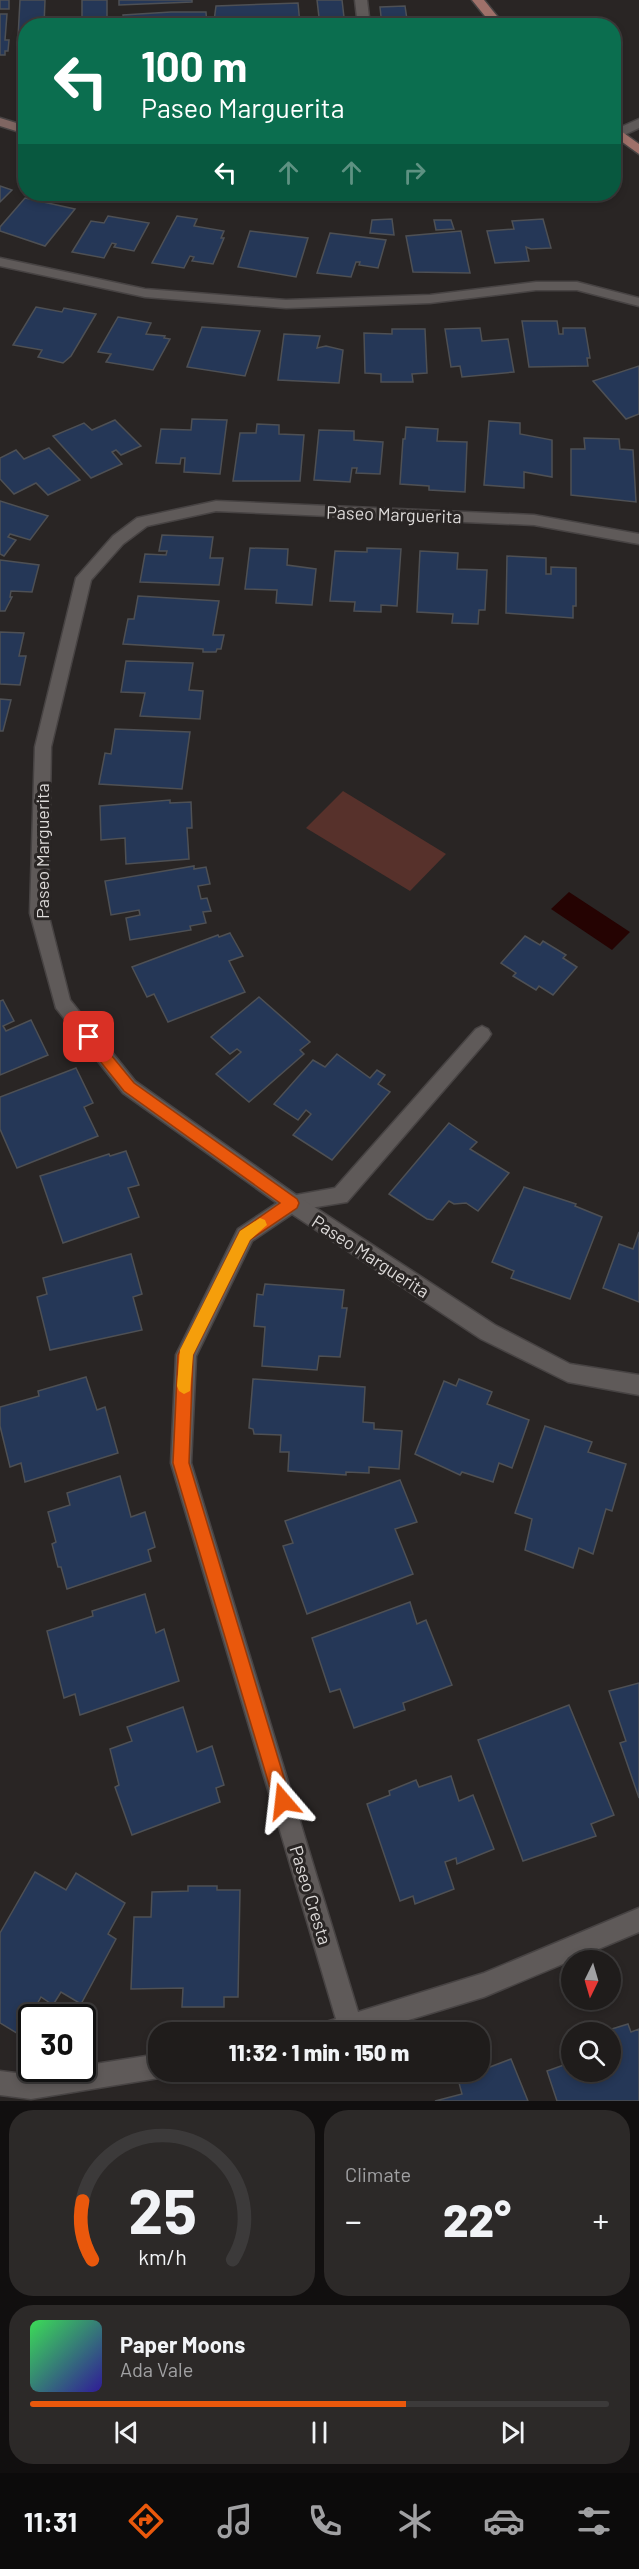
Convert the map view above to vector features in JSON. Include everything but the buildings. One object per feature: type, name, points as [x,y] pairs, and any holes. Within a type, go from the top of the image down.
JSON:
[{"type":"main road","points":[[478,0],[493,18]]},
{"type":"main road","points":[[0,122],[18,128]]},
{"type":"main road","points":[[621,137],[639,150]]},
{"type":"street","points":[[361,0],[363,18]]},
{"type":"street","points":[[621,130],[639,123]]},
{"type":"street","points":[[621,133],[639,132]]},
{"type":"street","points":[[0,262],[145,293],[286,304],[430,299],[546,286],[577,286],[639,302]]},
{"type":"street","name":"Paseo Marguerita","points":[[639,539],[534,520],[216,506],[142,522],[118,540],[84,578],[43,747],[39,913],[62,1003],[129,1087],[292,1203],[488,1332],[567,1373],[639,1385]]},
{"type":"street","points":[[292,1203],[340,1196],[482,1034]]},
{"type":"street","name":"Paseo Cresta","points":[[292,1203],[245,1236],[186,1355],[181,1463],[339,2022]]},
{"type":"street","points":[[366,2022],[484,1985],[639,1920]]},
{"type":"street","points":[[0,2083],[31,2087],[148,2068]]},
{"type":"shaded area","points":[[343,791],[446,854],[410,891],[306,828]]},
{"type":"shaded area","points":[[569,892],[630,932],[612,950],[551,909]]},
{"type":"slow traffic","points":[[184,1386],[186,1355],[245,1236],[260,1225]]},
{"type":"route","points":[[89,1037],[129,1087],[292,1203],[245,1236],[186,1355],[181,1463],[283,1801]]}]
